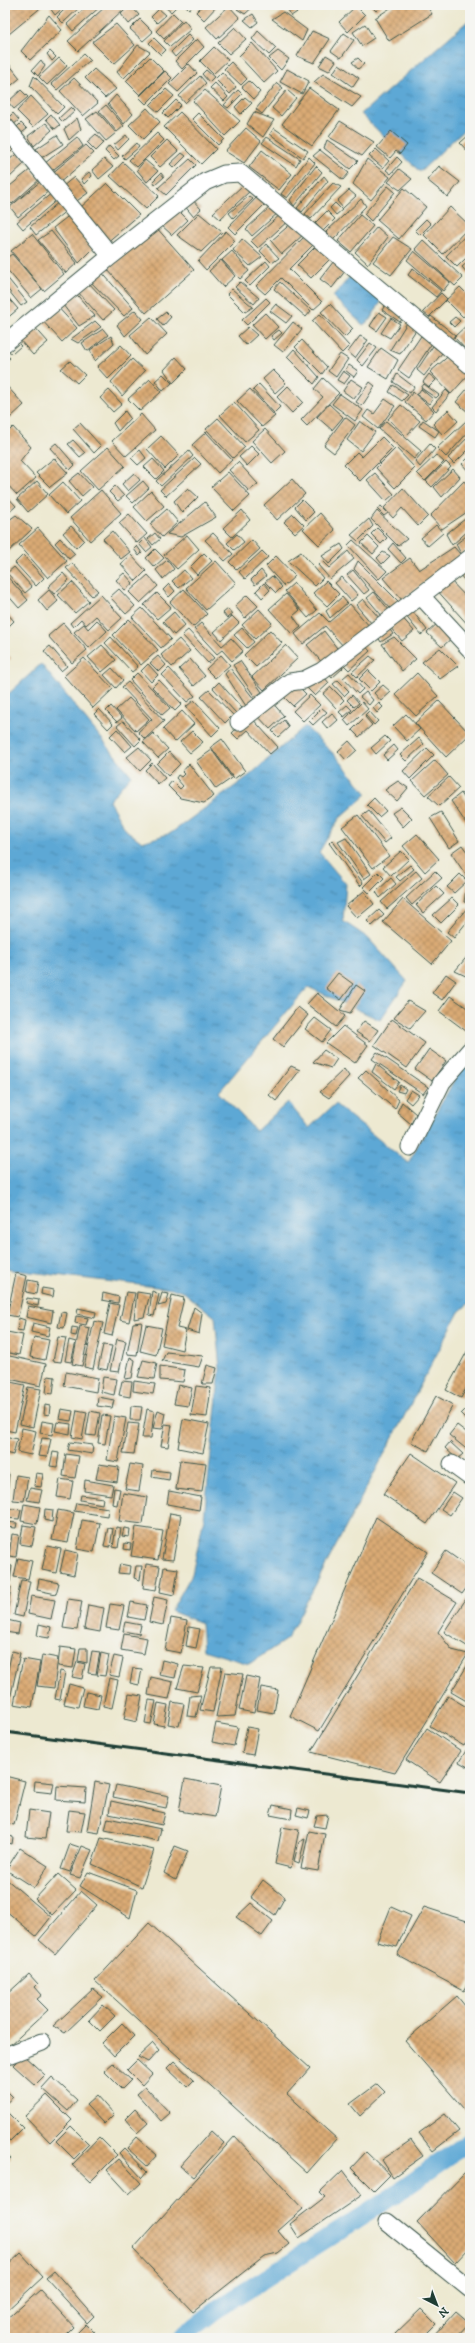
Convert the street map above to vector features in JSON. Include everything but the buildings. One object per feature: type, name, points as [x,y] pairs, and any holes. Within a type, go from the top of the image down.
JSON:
[{"type":"street","points":[[5,126],[111,256]]},
{"type":"street","points":[[5,343],[111,256],[205,182],[224,174],[240,173],[470,365]]},
{"type":"street","points":[[239,722],[290,682],[304,680],[322,671],[470,558]]},
{"type":"street","points":[[422,596],[470,649]]},
{"type":"street","points":[[410,1147],[442,1082],[470,1050]]},
{"type":"street","points":[[452,1464],[470,1477]]},
{"type":"street","points":[[5,2056],[42,2042]]},
{"type":"street","points":[[387,2222],[470,2289]]},
{"type":"water","points":[[470,19],[470,124],[420,172],[361,114]]},
{"type":"water","points":[[355,270],[385,295],[370,320],[363,325],[333,297]]},
{"type":"water","points":[[41,664],[131,775],[109,801],[126,830],[142,842],[171,833],[250,775],[305,726],[336,756],[367,794],[339,819],[319,852],[346,884],[343,921],[368,938],[407,981],[380,1020],[308,987],[219,1092],[256,1131],[288,1102],[309,1128],[335,1104],[408,1163],[461,1068],[470,1058],[470,1302],[459,1312],[287,1639],[249,1664],[203,1650],[201,1623],[171,1611],[192,1574],[204,1518],[220,1369],[215,1317],[181,1290],[5,1269],[5,697]]},
{"type":"waterway","points":[[180,2338],[216,2310],[381,2204],[470,2141]]},
{"type":"railway","points":[[5,1732],[470,1793]]}]
